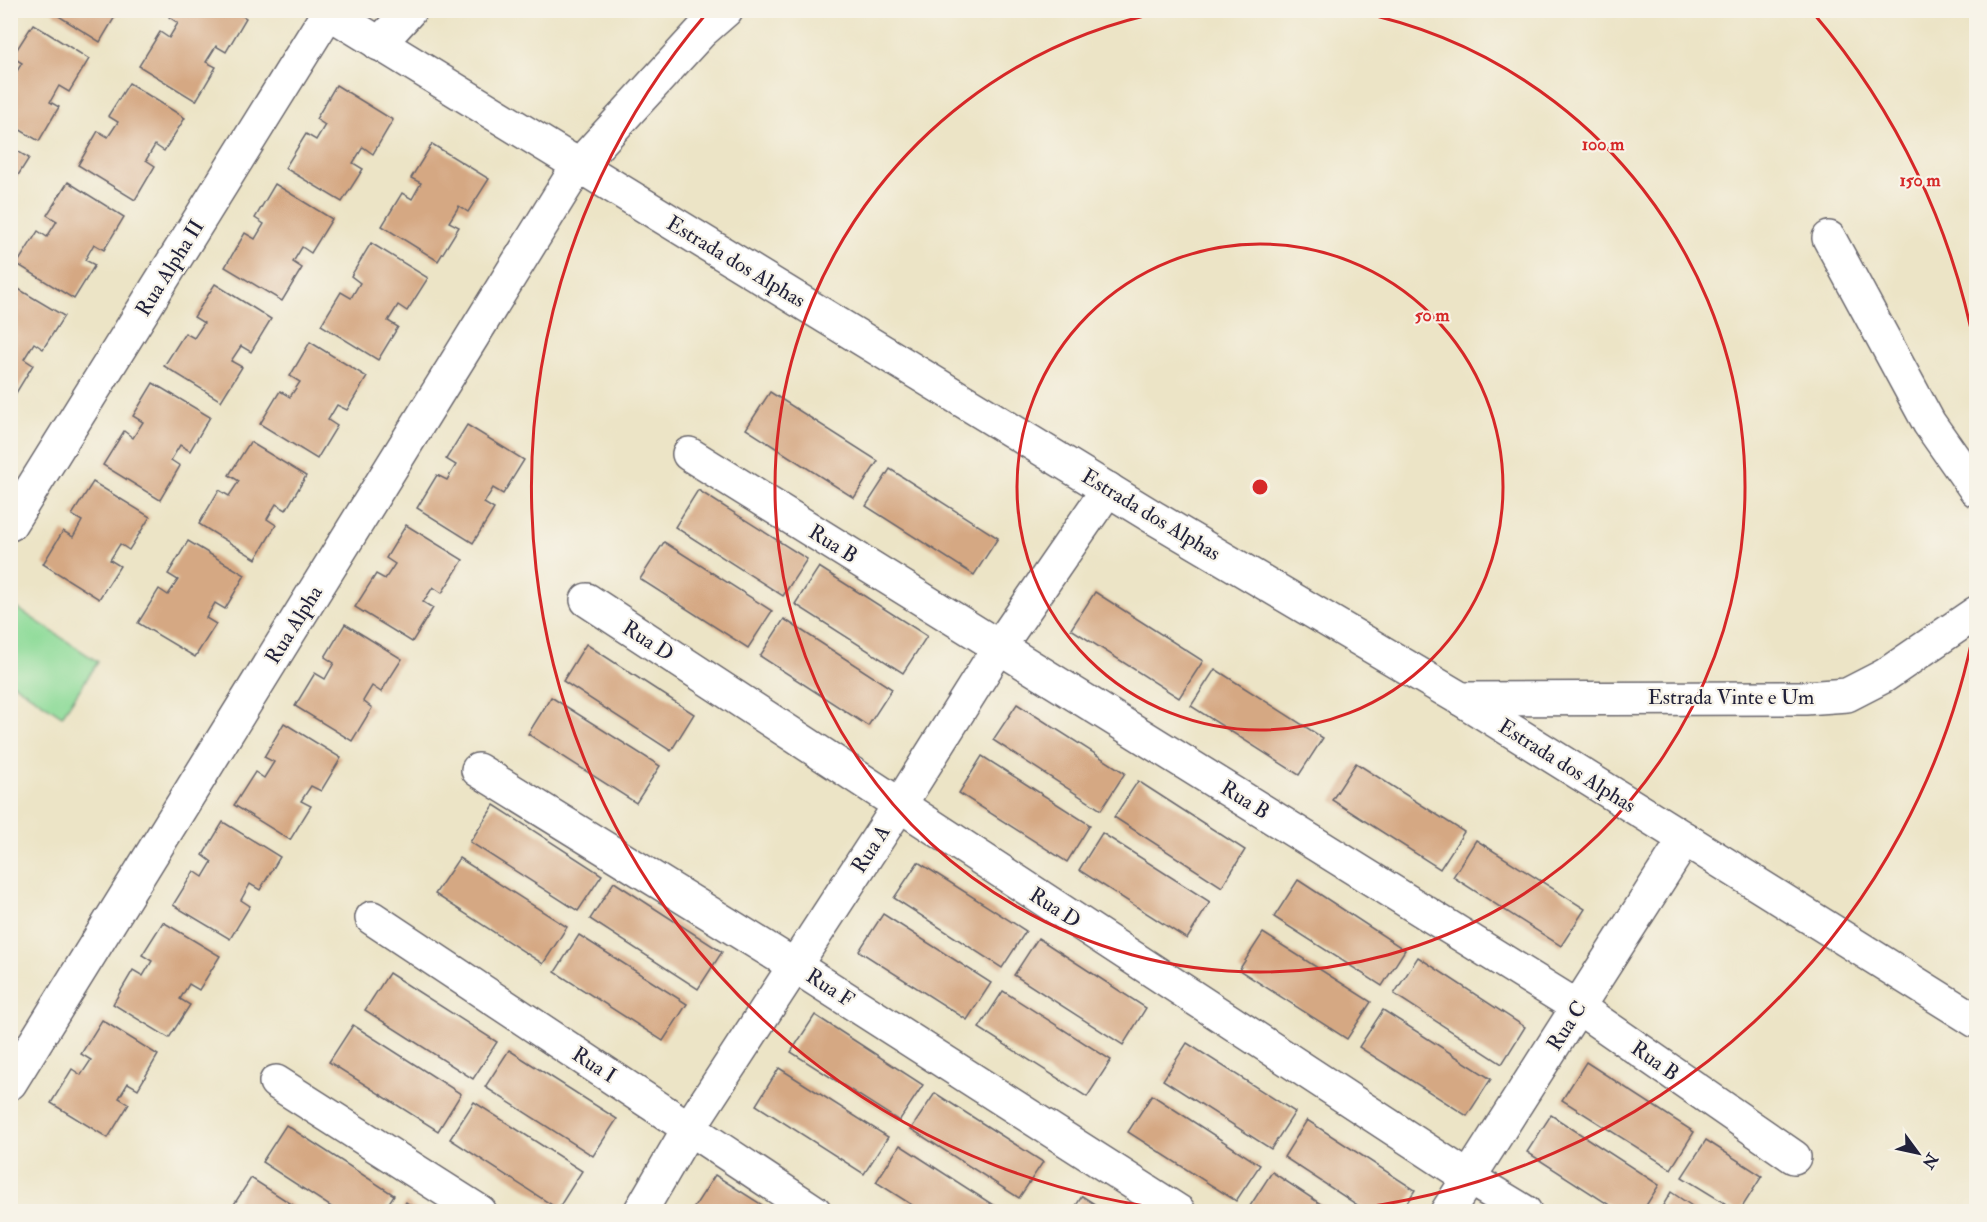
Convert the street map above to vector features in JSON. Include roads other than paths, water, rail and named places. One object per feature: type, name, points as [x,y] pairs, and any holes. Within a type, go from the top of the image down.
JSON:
[{"type":"street","points":[[380,44],[410,10]]},
{"type":"street","name":"Rua Alpha","points":[[10,1083],[578,166],[701,32],[726,10]]},
{"type":"street","name":"Estrada dos Alphas","points":[[327,12],[1108,489],[1461,699],[1977,1021]]},
{"type":"street","name":"Rua Alpha II","points":[[10,524],[327,12]]},
{"type":"street","points":[[1829,238],[1929,423],[1977,490]]},
{"type":"street","name":"Rua B","points":[[689,454],[1579,1008],[1794,1157]]},
{"type":"street","name":"Rua A","points":[[640,1212],[689,1128],[899,806],[999,647],[1108,489]]},
{"type":"street","name":"Rua D","points":[[586,600],[1469,1178],[1525,1212]]},
{"type":"street","name":"Estrada Vinte e Um","points":[[1461,699],[1805,698],[1847,695],[1884,676],[1977,613]]},
{"type":"street","name":"Rua F","points":[[478,770],[795,966],[1179,1212]]},
{"type":"street","name":"Rua C","points":[[1447,1212],[1685,839]]},
{"type":"street","name":"Rua I","points":[[372,918],[815,1212]]},
{"type":"street","points":[[276,1082],[480,1212]]}]
